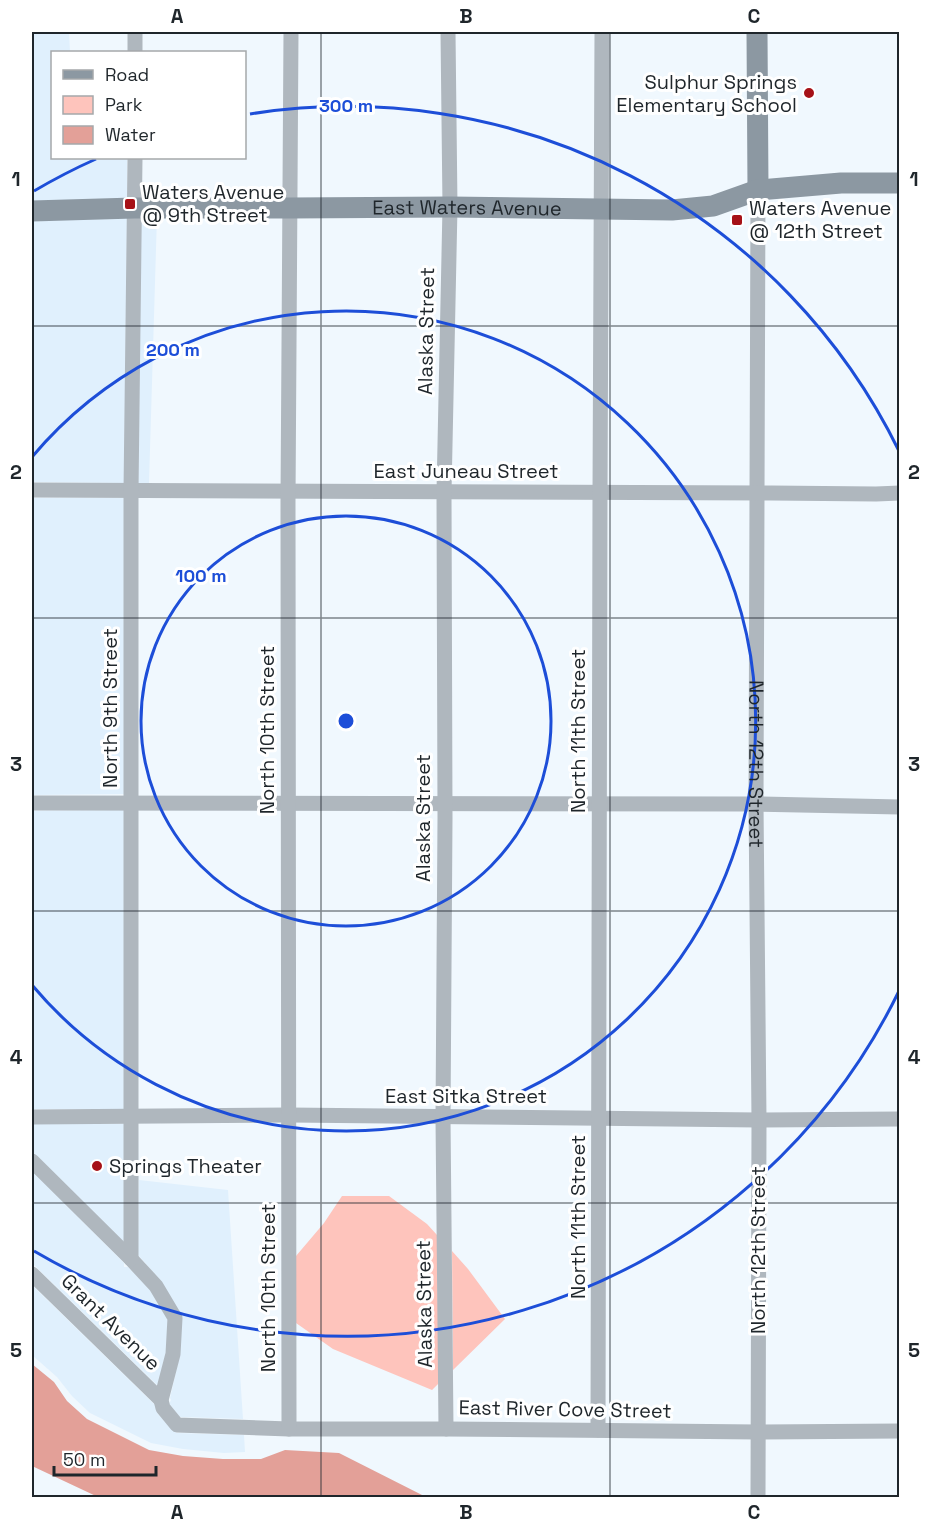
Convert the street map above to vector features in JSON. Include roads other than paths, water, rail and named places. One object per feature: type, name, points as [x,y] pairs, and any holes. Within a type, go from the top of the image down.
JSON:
[{"type":"street","points":[[135,32],[135,51]]},
{"type":"street","name":"North 10th Street","points":[[289,1429],[288,492],[291,32]]},
{"type":"street","name":"Alaska Street","points":[[446,1429],[443,1118],[444,492],[450,207],[448,32]]},
{"type":"street","name":"North 11th Street","points":[[598,1430],[602,32]]},
{"type":"street","name":"North 12th Street","points":[[757,32],[758,1497]]},
{"type":"street","name":"North 9th Street","points":[[131,1259],[131,491],[135,159]]},
{"type":"street","name":"East Waters Avenue","points":[[32,212],[134,207],[672,210],[713,206],[758,190],[841,183],[900,183]]},
{"type":"street","name":"East Juneau Street","points":[[32,490],[900,493]]},
{"type":"street","points":[[32,802],[756,804],[900,807]]},
{"type":"street","name":"East Sitka Street","points":[[32,1117],[289,1115],[443,1118],[900,1119]]},
{"type":"street","points":[[32,1161],[156,1286],[175,1318],[173,1354],[161,1400]]},
{"type":"street","name":"Grant Avenue","points":[[32,1274],[161,1400],[163,1408],[177,1425],[230,1427]]},
{"type":"street","name":"East River Cove Street","points":[[230,1427],[758,1432],[900,1431]]},
{"type":"water","points":[[32,1364],[54,1382],[67,1401],[87,1419],[149,1450],[183,1456],[223,1459],[261,1459],[285,1450],[339,1453],[426,1497],[98,1497],[32,1466]]},
{"type":"place","name":"Sulphur Springs Elementary School","points":[[809,93]]},
{"type":"place","name":"Waters Avenue @ 9th Street","points":[[130,204]]},
{"type":"place","name":"Waters Avenue @ 12th Street","points":[[737,220]]},
{"type":"place","name":"Springs Theater","points":[[97,1166]]}]
